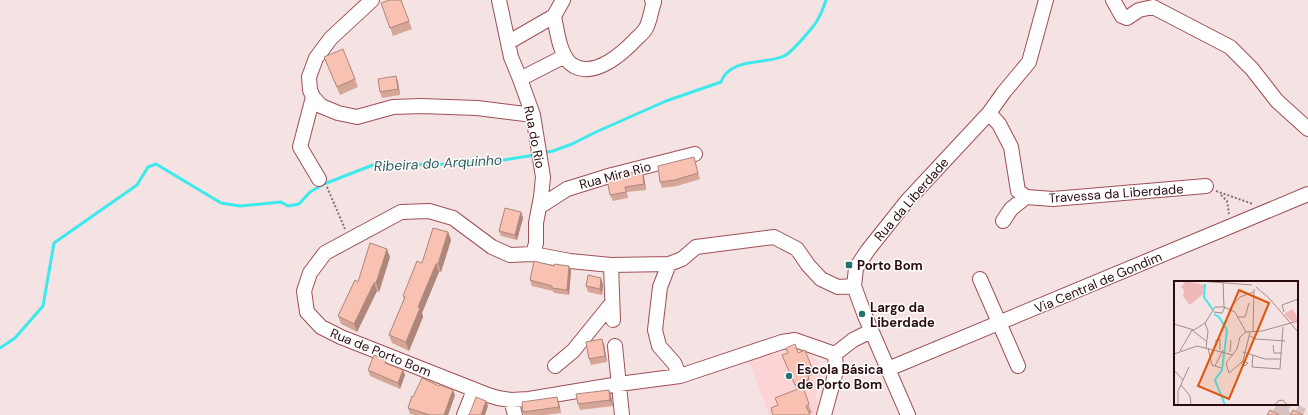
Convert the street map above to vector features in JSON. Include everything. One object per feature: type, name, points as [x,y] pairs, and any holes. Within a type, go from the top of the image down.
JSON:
[{"type":"street","points":[[372,0],[331,38],[316,58],[309,77],[310,90],[313,97],[321,106],[338,113],[357,117],[393,107],[421,106],[477,108],[532,115]]},
{"type":"street","name":"Rua do Rio","points":[[499,0],[511,57],[532,115],[543,177],[542,197],[536,223],[536,243],[533,254]]},
{"type":"street","points":[[509,42],[554,16],[563,0]]},
{"type":"street","points":[[554,16],[559,44],[565,56],[574,66],[597,68],[627,49],[646,29],[654,2],[652,0]]},
{"type":"street","name":"Rua da Liberdade","points":[[908,415],[871,331],[854,286],[856,268],[872,244],[907,200],[989,113],[1029,62],[1046,0]]},
{"type":"street","points":[[1113,0],[1122,16],[1128,18],[1139,10],[1153,7],[1230,47],[1252,69],[1277,101],[1308,129]]},
{"type":"street","points":[[520,79],[565,56]]},
{"type":"street","points":[[313,97],[300,147],[323,183]]},
{"type":"street","points":[[989,113],[999,124],[1011,147],[1018,191],[1026,197],[1011,209],[1003,221]]},
{"type":"street","name":"Rua Mira Rio","points":[[539,207],[567,188],[695,154]]},
{"type":"street","name":"Travessa da Liberdade","points":[[1026,197],[1053,199],[1206,186]]},
{"type":"street","name":"Via Central de Gondim","points":[[888,369],[1308,194]]},
{"type":"street","name":"Rua de Porto Bom","points":[[835,354],[795,340],[782,342],[680,376],[619,384],[529,399],[511,400],[498,398],[474,390],[341,338],[322,327],[307,312],[304,291],[310,273],[325,253],[401,212],[430,211],[453,218],[492,247],[510,255],[533,254],[570,261],[611,265],[669,264],[682,259],[696,247],[774,237],[797,250],[821,279],[838,287],[854,286]]},
{"type":"street","points":[[669,264],[660,287],[655,330],[659,346],[674,363],[680,376]]},
{"type":"street","points":[[611,265],[613,320]]},
{"type":"street","points":[[980,279],[1018,366]]},
{"type":"street","points":[[555,366],[573,351],[612,303]]},
{"type":"street","points":[[824,415],[828,394],[836,371],[835,354],[853,340],[871,331]]},
{"type":"street","points":[[615,346],[622,415]]},
{"type":"street","points":[[464,415],[474,390]]},
{"type":"street","points":[[511,400],[515,415]]},
{"type":"path","points":[[323,183],[350,239]]},
{"type":"path","points":[[1206,186],[1221,194],[1271,209]]},
{"type":"path","points":[[1221,194],[1227,201],[1230,226]]},
{"type":"shaded area","name":"Escola Básica de Porto Bom","points":[[796,348],[805,351],[814,357],[822,371],[822,390],[815,393],[818,403],[818,415],[769,415],[748,359],[774,349]]},
{"type":"building","points":[[389,0],[401,0],[409,21],[390,28],[381,3]]},
{"type":"building","points":[[343,49],[355,79],[337,87],[324,57]]},
{"type":"building","points":[[396,76],[398,89],[380,92],[378,79]]},
{"type":"building","points":[[694,157],[698,173],[675,180],[660,182],[658,166]]},
{"type":"building","points":[[642,170],[644,184],[625,187],[626,192],[610,195],[607,179]]},
{"type":"building","points":[[505,208],[521,212],[515,235],[499,231]]},
{"type":"building","points":[[433,228],[448,232],[438,264],[436,264],[418,307],[420,308],[406,342],[389,335],[405,297],[403,296],[417,261],[422,263]]},
{"type":"building","points":[[370,243],[387,249],[376,283],[374,283],[354,324],[338,316],[355,280],[358,282]]},
{"type":"building","points":[[534,261],[554,266],[554,264],[569,266],[567,290],[552,288],[552,286],[530,280]]},
{"type":"building","points":[[588,275],[601,278],[600,289],[586,286]]},
{"type":"building","points":[[602,339],[605,356],[589,359],[586,342]]},
{"type":"building","points":[[795,344],[798,353],[805,350],[812,368],[806,370],[809,379],[795,385],[782,355],[788,353],[786,348]]},
{"type":"building","points":[[374,355],[386,360],[385,363],[403,370],[398,383],[368,370]]},
{"type":"building","points":[[422,378],[439,386],[440,385],[453,390],[444,415],[430,415],[408,408],[412,396],[413,397]]},
{"type":"building","points":[[803,387],[809,404],[806,406],[810,415],[773,415],[771,408],[778,405],[775,398]]},
{"type":"building","points":[[609,390],[610,400],[578,404],[576,394]]},
{"type":"building","points":[[476,397],[486,401],[481,415],[468,415],[470,413]]},
{"type":"building","points":[[557,397],[559,407],[523,412],[522,402]]},
{"type":"building","points":[[1270,410],[1279,415],[1267,415]]},
{"type":"building","points":[[1293,410],[1303,415],[1290,415]]},
{"type":"waterway","name":"Ribeira do Arquinho","points":[[542,153],[553,151],[572,144],[666,101],[721,82],[726,74],[740,65],[776,59],[784,56],[797,44],[817,21],[826,0]]},
{"type":"waterway","name":"Ribeira do Arquinho","points":[[0,348],[15,338],[43,306],[54,243],[137,185],[148,167],[156,164],[221,203],[240,206],[281,202],[288,206],[299,204],[310,192],[324,184],[373,165],[452,164],[504,160],[535,155]]},
{"type":"tunnel","points":[[1278,415],[1281,411],[1288,408],[1303,415]]},
{"type":"place","name":"Porto Bom","points":[[849,265]]},
{"type":"place","name":"Largo da Liberdade","points":[[862,314]]},
{"type":"place","name":"Escola Básica de Porto Bom","points":[[789,376]]}]
